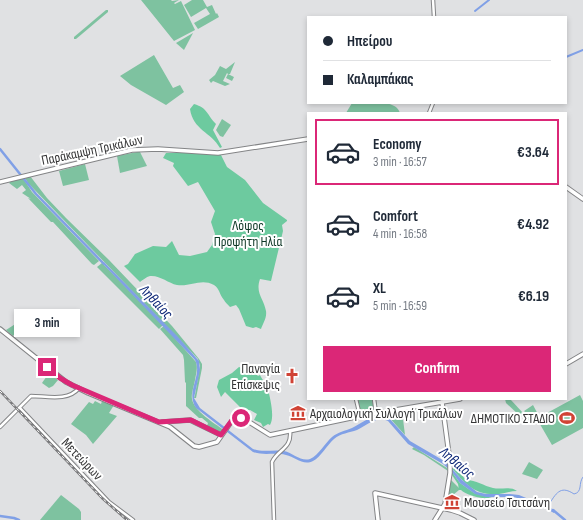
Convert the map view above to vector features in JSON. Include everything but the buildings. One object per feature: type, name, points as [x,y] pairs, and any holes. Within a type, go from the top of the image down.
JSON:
[{"type":"main road","points":[[433,0],[434,16]]},
{"type":"main road","name":"Παράκαμψη Τρικάλων","points":[[0,182],[132,150],[164,149],[218,153],[307,139]]},
{"type":"main road","points":[[567,188],[583,200]]},
{"type":"main road","points":[[0,328],[60,378],[79,388],[172,428],[191,444],[199,447],[217,442],[228,426],[237,417],[243,418],[269,435],[360,416],[454,400]]},
{"type":"main road","points":[[567,363],[583,354]]},
{"type":"main road","points":[[0,427],[32,396],[65,396],[75,392],[79,388]]},
{"type":"main road","points":[[356,400],[360,416]]},
{"type":"main road","points":[[374,400],[376,413]]},
{"type":"main road","points":[[435,520],[443,509],[446,500],[450,472],[442,402]]},
{"type":"main road","name":"Μετεώρων","points":[[20,408],[109,502],[133,520]]},
{"type":"main road","points":[[159,422],[191,420],[222,435]]},
{"type":"main road","points":[[274,520],[272,463],[283,449],[291,435],[290,431]]},
{"type":"main road","points":[[191,444],[192,450]]},
{"type":"main road","points":[[269,459],[272,463]]},
{"type":"main road","points":[[443,509],[450,472]]},
{"type":"main road","points":[[378,520],[376,494],[462,514]]},
{"type":"main road","points":[[446,500],[449,506],[455,511]]},
{"type":"main road","points":[[443,509],[455,511],[474,520]]},
{"type":"green space","points":[[141,0],[179,0],[174,3],[175,4],[181,1],[195,30],[174,41]]},
{"type":"green space","points":[[192,0],[203,0],[207,7],[212,5],[219,17],[198,29],[194,23],[210,14],[206,8],[191,17],[184,5]]},
{"type":"green space","points":[[106,10],[108,10],[108,12],[76,39],[74,39],[74,37]]},
{"type":"green space","points":[[193,33],[184,50],[176,43]]},
{"type":"green space","points":[[154,55],[173,88],[180,85],[184,92],[166,105],[131,85],[120,76]]},
{"type":"green space","points":[[235,62],[230,74],[227,73],[223,81],[230,84],[225,86],[213,81],[211,83],[209,80],[215,75],[220,66],[226,69]]},
{"type":"green space","points":[[228,74],[234,77],[232,81],[226,78]]},
{"type":"green space","points":[[194,104],[205,110],[216,124],[213,130],[222,147],[220,148],[195,122],[190,109]]},
{"type":"green space","points":[[351,104],[390,104],[397,108],[399,112],[347,112]]},
{"type":"green space","points":[[222,119],[231,125],[223,137],[220,136],[216,130]]},
{"type":"green space","points":[[140,152],[147,166],[120,173],[117,156]]},
{"type":"green space","name":"Λόφος Προφήτη Ηλία","points":[[166,153],[220,153],[227,167],[245,180],[263,203],[287,220],[282,225],[283,231],[271,281],[260,279],[259,292],[266,314],[261,329],[246,326],[236,305],[230,307],[214,285],[200,282],[187,285],[177,285],[154,276],[149,276],[140,282],[124,266],[128,264],[135,254],[153,246],[166,247],[172,241],[179,255],[190,256],[207,252],[212,245],[215,234],[211,222],[215,211],[198,182],[188,186],[173,166],[174,163],[163,158]]},
{"type":"green space","points":[[85,164],[89,180],[63,186],[59,171]]},
{"type":"green space","points":[[30,176],[47,198],[172,326],[199,359],[202,364],[202,368],[196,398],[194,398],[200,366],[198,359],[28,183],[25,178]]},
{"type":"green space","points":[[23,178],[32,192],[99,261],[94,265],[92,264],[53,222],[51,222],[28,198],[31,199],[22,193],[26,190],[22,185],[17,189],[9,183],[11,181]]},
{"type":"green space","points":[[102,263],[163,325],[159,329],[97,267]]},
{"type":"green space","points":[[20,321],[23,324],[13,336],[6,330]]},
{"type":"green space","points":[[164,326],[196,362],[197,371],[192,399],[196,408],[200,412],[224,430],[221,433],[207,426],[208,423],[202,418],[199,418],[186,406],[186,383],[183,355],[160,329]]},
{"type":"green space","points":[[239,367],[249,370],[250,368],[258,376],[260,375],[267,385],[272,412],[270,425],[268,424],[263,427],[261,423],[254,420],[257,414],[250,410],[246,411],[244,414],[239,410],[240,407],[225,392],[221,397],[217,387],[219,380],[232,373]]},
{"type":"green space","points":[[49,373],[58,380],[49,388],[42,383]]},
{"type":"green space","points":[[580,395],[583,401],[583,428],[552,445],[537,419],[535,422],[530,424],[525,419],[528,415],[524,411],[533,405],[540,418]]},
{"type":"green space","points":[[358,400],[372,400],[374,410],[360,413]]},
{"type":"green space","points":[[505,400],[511,400],[524,414],[521,417],[506,403]]},
{"type":"green space","points":[[95,401],[101,404],[102,401],[114,405],[109,413],[117,416],[93,444],[86,435],[71,424],[89,402],[93,404]]},
{"type":"green space","points":[[402,411],[405,435],[386,414]]},
{"type":"green space","points":[[414,447],[447,468],[448,471],[412,449]]},
{"type":"green space","points":[[529,462],[543,470],[537,479],[522,474]]},
{"type":"green space","points":[[452,464],[466,480],[493,488],[511,489],[517,491],[491,494],[477,491],[461,479],[451,467]]},
{"type":"green space","points":[[452,472],[460,483],[474,493],[492,498],[475,497],[459,490],[458,484],[452,475]]},
{"type":"green space","points":[[451,480],[459,488],[459,490],[447,500]]},
{"type":"green space","points":[[61,495],[79,509],[81,512],[81,520],[40,520]]},
{"type":"water","name":"Ληθαίος","points":[[104,262],[178,337],[199,361],[200,370],[194,398],[200,408],[253,449],[261,451],[284,451],[307,460],[316,455],[332,437],[337,434],[370,418],[384,416],[389,418],[410,441],[446,462],[462,480],[477,492],[486,494],[519,495],[555,510],[554,513],[539,505],[514,497],[486,497],[475,494],[460,483],[452,472],[443,464],[408,444],[388,421],[384,419],[376,420],[357,430],[342,434],[331,442],[319,457],[313,461],[302,462],[282,454],[261,454],[253,452],[196,408],[192,396],[197,372],[195,360],[102,263]]},
{"type":"waterway","points":[[475,11],[489,0]]},
{"type":"waterway","points":[[567,57],[583,50]]},
{"type":"waterway","name":"Ληθαίος","points":[[0,149],[36,194],[104,264]]},
{"type":"waterway","points":[[550,503],[555,495],[560,491],[566,490],[574,494],[577,493],[583,477]]},
{"type":"waterway","name":"Ληθαίος","points":[[553,510],[565,520]]},
{"type":"waterway","points":[[0,516],[19,520]]},
{"type":"railway","points":[[0,391],[102,498],[127,520]]},
{"type":"place","name":"Παναγία Επίσκεψις","points":[[292,376]]},
{"type":"place","name":"Αρχαιολογική Συλλογή Τρικάλων","points":[[298,413]]},
{"type":"place","name":"ΔΗΜΟΤΙΚΟ ΣΤΑΔΙΟ","points":[[567,418]]},
{"type":"place","name":"Μουσείο Τσιτσάνη","points":[[452,502]]},
{"type":"route","points":[[47,367],[60,378],[72,385],[159,422],[182,422],[191,420],[221,435],[236,415],[243,418],[241,418]]}]
